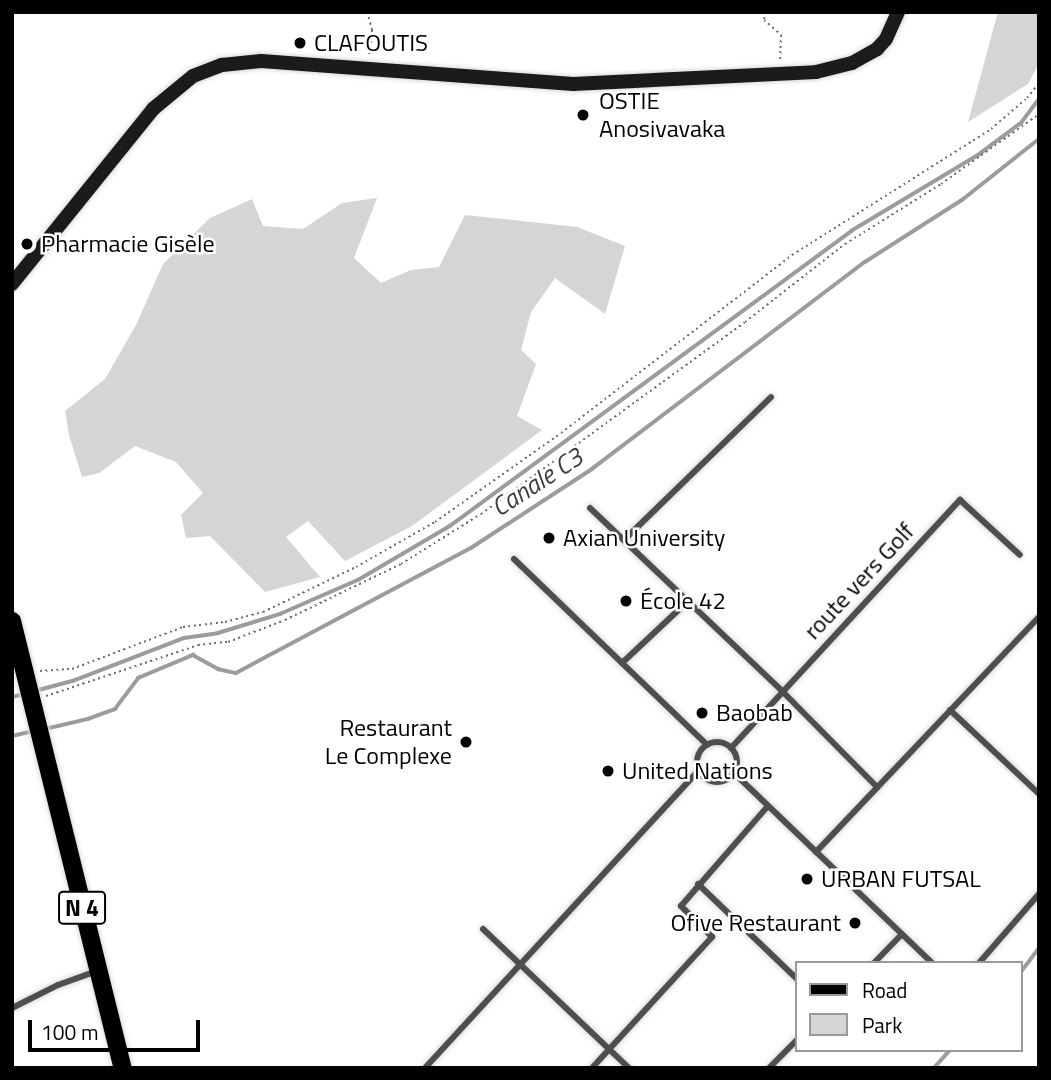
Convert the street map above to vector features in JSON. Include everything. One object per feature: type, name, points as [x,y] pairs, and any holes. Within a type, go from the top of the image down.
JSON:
[{"type":"main road","points":[[12,284],[132,132],[167,95],[193,76],[222,65],[261,61],[573,84],[780,74],[836,68],[866,57],[886,39],[898,12]]},
{"type":"main road","name":"N 4","points":[[12,621],[41,748],[123,1068]]},
{"type":"lane","points":[[624,540],[771,397]]},
{"type":"lane","name":"route vers Golf","points":[[732,748],[960,500],[1020,555]]},
{"type":"lane","points":[[590,508],[783,692],[877,787]]},
{"type":"lane","points":[[514,559],[708,744]]},
{"type":"lane","points":[[622,663],[688,601]]},
{"type":"lane","points":[[816,852],[1039,617]]},
{"type":"lane","points":[[950,710],[1039,793]]},
{"type":"lane","points":[[719,742],[732,748],[737,761],[734,773],[726,780],[706,780],[699,770],[697,757],[708,744],[719,742]]},
{"type":"lane","points":[[425,1068],[699,770]]},
{"type":"lane","points":[[734,773],[930,961]]},
{"type":"lane","points":[[592,1068],[712,937],[681,906],[767,807]]},
{"type":"lane","points":[[698,884],[796,978]]},
{"type":"lane","points":[[981,961],[1039,894]]},
{"type":"lane","points":[[483,929],[629,1068]]},
{"type":"lane","points":[[876,961],[902,934]]},
{"type":"lane","points":[[12,1008],[58,985],[98,970]]},
{"type":"lane","points":[[769,1068],[796,1041]]},
{"type":"path","points":[[368,12],[372,30],[368,68]]},
{"type":"path","points":[[765,12],[764,20],[781,35],[780,74]]},
{"type":"path","points":[[24,673],[72,668],[183,627],[225,622],[263,612],[356,567],[435,522],[675,348],[792,256],[991,129],[1027,98],[1039,83]]},
{"type":"path","points":[[31,701],[198,645],[228,642],[285,620],[401,564],[481,514],[745,322],[845,244],[941,184],[1039,114]]},
{"type":"green space","points":[[998,12],[1039,12],[1039,63],[1028,84],[968,122]]},
{"type":"green space","points":[[377,198],[354,258],[381,283],[411,270],[439,267],[465,215],[577,227],[625,246],[605,314],[555,278],[531,312],[521,350],[536,364],[517,416],[542,430],[412,526],[345,561],[308,521],[286,537],[320,577],[265,592],[210,536],[186,538],[181,515],[203,493],[176,462],[135,446],[99,473],[82,477],[69,435],[65,411],[105,379],[136,325],[163,264],[210,218],[252,199],[263,226],[303,229],[342,203]]},
{"type":"waterway","points":[[35,691],[73,681],[184,638],[218,633],[280,614],[358,580],[450,526],[851,231],[978,155],[1021,123],[1039,99]]},
{"type":"waterway","name":"Canale C3","points":[[45,729],[88,719],[115,709],[138,678],[193,655],[218,669],[236,673],[471,548],[592,469],[865,262],[962,200],[1039,139]]},
{"type":"waterway","points":[[12,697],[24,694]]},
{"type":"waterway","name":"Canale C3","points":[[12,736],[34,731]]},
{"type":"waterway","points":[[1023,969],[1039,948]]},
{"type":"waterway","points":[[934,1068],[948,1052]]},
{"type":"place","name":"CLAFOUTIS","points":[[300,43]]},
{"type":"place","name":"OSTIE Anosivavaka","points":[[583,115]]},
{"type":"place","name":"Pharmacie Gisèle","points":[[27,244]]},
{"type":"place","name":"Axian University","points":[[549,538]]},
{"type":"place","name":"École 42","points":[[626,601]]},
{"type":"place","name":"Baobab","points":[[702,713]]},
{"type":"place","name":"Restaurant Le Complexe","points":[[466,742]]},
{"type":"place","name":"United Nations","points":[[608,771]]},
{"type":"place","name":"URBAN FUTSAL","points":[[807,879]]},
{"type":"place","name":"Ofive Restaurant","points":[[855,923]]}]
